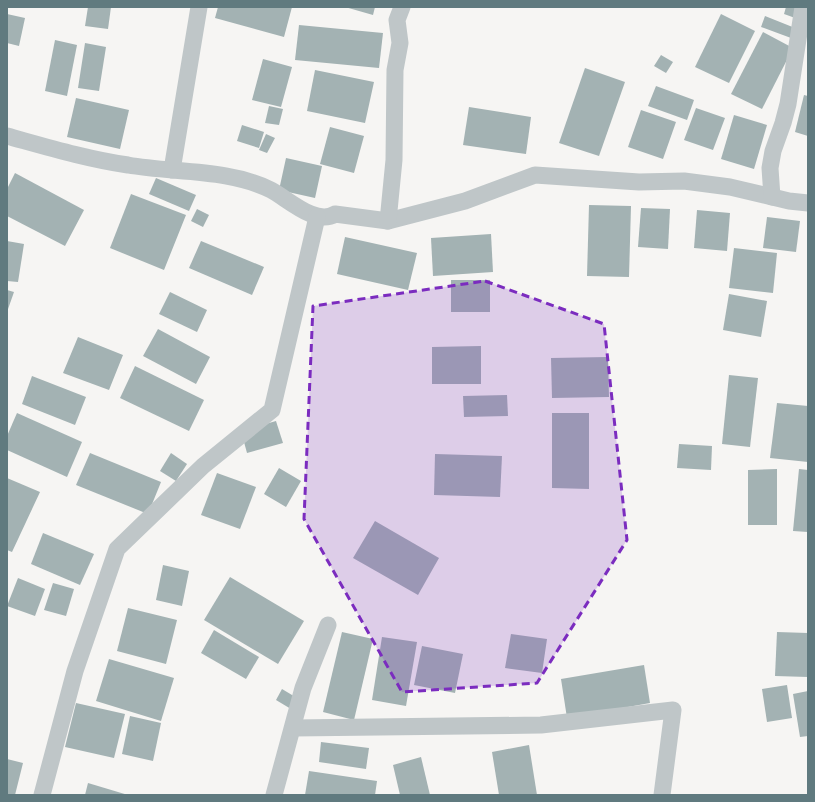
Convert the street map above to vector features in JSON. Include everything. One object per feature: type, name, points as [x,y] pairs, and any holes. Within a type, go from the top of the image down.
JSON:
[{"type":"street","points":[[172,170],[199,7]]},
{"type":"street","points":[[388,221],[394,160],[395,70],[400,43],[397,20],[402,7]]},
{"type":"street","points":[[772,197],[770,168],[773,151],[788,104],[804,7]]},
{"type":"street","points":[[7,136],[128,165],[203,173],[258,184],[284,197],[317,217],[330,217],[335,214],[388,221],[465,201],[535,175],[640,182],[684,180],[730,187],[772,197],[808,203]]},
{"type":"street","points":[[42,795],[75,671],[117,549],[203,466],[272,410],[317,217]]},
{"type":"street","points":[[274,795],[303,688],[328,625]]},
{"type":"street","points":[[293,728],[541,725],[673,710],[662,795]]},
{"type":"highlighted area","points":[[485,281],[604,324],[627,540],[537,683],[402,692],[304,519],[313,306]]},
{"type":"building","points":[[88,7],[111,7],[108,29],[85,26]]},
{"type":"building","points":[[218,7],[292,7],[284,37],[215,18]]},
{"type":"building","points":[[345,7],[375,7],[373,15]]},
{"type":"building","points":[[786,7],[802,7],[798,19],[784,14]]},
{"type":"building","points":[[7,14],[25,18],[19,46],[7,43]]},
{"type":"building","points":[[721,14],[755,31],[729,83],[695,67]]},
{"type":"building","points":[[765,16],[795,28],[791,38],[761,27]]},
{"type":"building","points":[[299,25],[383,33],[379,68],[295,60]]},
{"type":"building","points":[[763,32],[793,48],[762,109],[731,94]]},
{"type":"building","points":[[55,40],[77,45],[67,96],[45,91]]},
{"type":"building","points":[[85,43],[106,47],[99,91],[78,88]]},
{"type":"building","points":[[661,55],[673,62],[666,73],[654,66]]},
{"type":"building","points":[[263,59],[292,67],[281,107],[252,100]]},
{"type":"building","points":[[585,68],[625,82],[599,156],[559,143]]},
{"type":"building","points":[[315,70],[374,82],[365,123],[307,111]]},
{"type":"building","points":[[656,86],[694,100],[687,120],[648,106]]},
{"type":"building","points":[[804,95],[808,96],[808,136],[795,132]]},
{"type":"building","points":[[76,98],[129,110],[120,149],[67,137]]},
{"type":"building","points":[[269,106],[283,109],[279,125],[265,123]]},
{"type":"building","points":[[469,107],[531,117],[526,154],[463,145]]},
{"type":"building","points":[[696,108],[725,118],[713,150],[684,140]]},
{"type":"building","points":[[641,110],[676,122],[663,159],[628,147]]},
{"type":"building","points":[[734,115],[767,125],[754,169],[721,159]]},
{"type":"building","points":[[242,125],[264,132],[259,148],[237,141]]},
{"type":"building","points":[[330,127],[364,136],[354,173],[320,164]]},
{"type":"building","points":[[266,134],[275,138],[267,153],[259,150]]},
{"type":"building","points":[[286,158],[322,166],[315,198],[279,190]]},
{"type":"building","points":[[15,173],[84,210],[65,246],[7,216],[7,189]]},
{"type":"building","points":[[156,178],[196,195],[189,211],[149,194]]},
{"type":"building","points":[[131,194],[186,215],[164,270],[110,248]]},
{"type":"building","points":[[589,205],[631,206],[629,277],[587,276]]},
{"type":"building","points":[[641,208],[670,209],[668,249],[638,247]]},
{"type":"building","points":[[197,209],[209,215],[203,227],[191,221]]},
{"type":"building","points":[[697,210],[730,213],[727,251],[694,248]]},
{"type":"building","points":[[767,217],[800,221],[796,252],[763,248]]},
{"type":"building","points":[[491,234],[493,272],[433,276],[431,238]]},
{"type":"building","points":[[345,237],[417,253],[408,290],[337,274]]},
{"type":"building","points":[[7,241],[24,244],[18,282],[7,281]]},
{"type":"building","points":[[201,241],[264,267],[252,295],[189,268]]},
{"type":"building","points":[[734,248],[777,253],[773,293],[729,288]]},
{"type":"building","points":[[451,280],[490,280],[490,312],[451,312]]},
{"type":"building","points":[[7,290],[14,292],[7,312]]},
{"type":"building","points":[[170,292],[207,310],[197,332],[159,314]]},
{"type":"building","points":[[729,294],[767,301],[761,337],[723,330]]},
{"type":"building","points":[[158,329],[210,357],[196,384],[143,356]]},
{"type":"building","points":[[78,337],[123,355],[109,390],[63,373]]},
{"type":"building","points":[[481,346],[481,384],[432,384],[432,347]]},
{"type":"building","points":[[608,357],[609,397],[552,398],[551,358]]},
{"type":"building","points":[[135,366],[204,400],[189,431],[120,398]]},
{"type":"building","points":[[729,375],[758,378],[750,447],[722,444]]},
{"type":"building","points":[[32,376],[86,397],[75,425],[22,404]]},
{"type":"building","points":[[507,395],[508,416],[464,417],[463,396]]},
{"type":"building","points":[[777,403],[808,406],[808,462],[770,458]]},
{"type":"building","points":[[17,413],[82,442],[67,477],[7,450],[7,436]]},
{"type":"building","points":[[552,413],[589,413],[589,489],[552,488]]},
{"type":"building","points":[[276,421],[283,443],[247,453],[241,431]]},
{"type":"building","points":[[679,444],[712,446],[711,470],[677,468]]},
{"type":"building","points":[[90,453],[161,482],[148,514],[76,485]]},
{"type":"building","points":[[171,453],[187,464],[176,481],[160,471]]},
{"type":"building","points":[[435,454],[502,456],[500,497],[434,495]]},
{"type":"building","points":[[279,468],[301,481],[286,507],[264,494]]},
{"type":"building","points":[[777,469],[777,525],[748,525],[748,470]]},
{"type":"building","points":[[799,469],[808,470],[808,532],[793,531]]},
{"type":"building","points":[[217,473],[256,487],[240,529],[201,515]]},
{"type":"building","points":[[7,478],[40,492],[12,552],[7,550]]},
{"type":"building","points":[[375,521],[439,558],[418,595],[353,558]]},
{"type":"building","points":[[43,533],[94,554],[80,585],[31,564]]},
{"type":"building","points":[[163,565],[189,571],[182,606],[156,600]]},
{"type":"building","points":[[230,577],[304,621],[278,664],[204,620]]},
{"type":"building","points":[[18,578],[45,589],[35,616],[7,606]]},
{"type":"building","points":[[53,583],[74,589],[66,616],[44,610]]},
{"type":"building","points":[[128,608],[177,620],[166,664],[117,651]]},
{"type":"building","points":[[214,630],[259,657],[246,679],[201,653]]},
{"type":"building","points":[[342,632],[373,639],[354,720],[323,712]]},
{"type":"building","points":[[777,632],[808,633],[808,677],[775,676]]},
{"type":"building","points":[[511,634],[547,639],[542,673],[505,668]]},
{"type":"building","points":[[382,637],[417,642],[406,706],[372,700]]},
{"type":"building","points":[[422,646],[463,654],[455,693],[414,685]]},
{"type":"building","points":[[109,659],[174,678],[161,721],[96,701]]},
{"type":"building","points":[[644,665],[650,703],[567,718],[561,679]]},
{"type":"building","points":[[787,685],[792,718],[767,722],[762,689]]},
{"type":"building","points":[[282,689],[297,698],[291,709],[276,700]]},
{"type":"building","points":[[808,691],[808,736],[800,737],[793,694]]},
{"type":"building","points":[[76,703],[125,714],[114,758],[65,747]]},
{"type":"building","points":[[130,716],[161,723],[153,761],[122,754]]},
{"type":"building","points":[[321,742],[369,748],[366,769],[319,762]]},
{"type":"building","points":[[529,745],[537,795],[499,795],[492,752]]},
{"type":"building","points":[[421,757],[430,795],[400,795],[393,765]]},
{"type":"building","points":[[7,759],[23,763],[15,795],[7,795]]},
{"type":"building","points":[[309,771],[377,781],[375,795],[305,795]]},
{"type":"building","points":[[88,783],[128,795],[85,795]]}]
